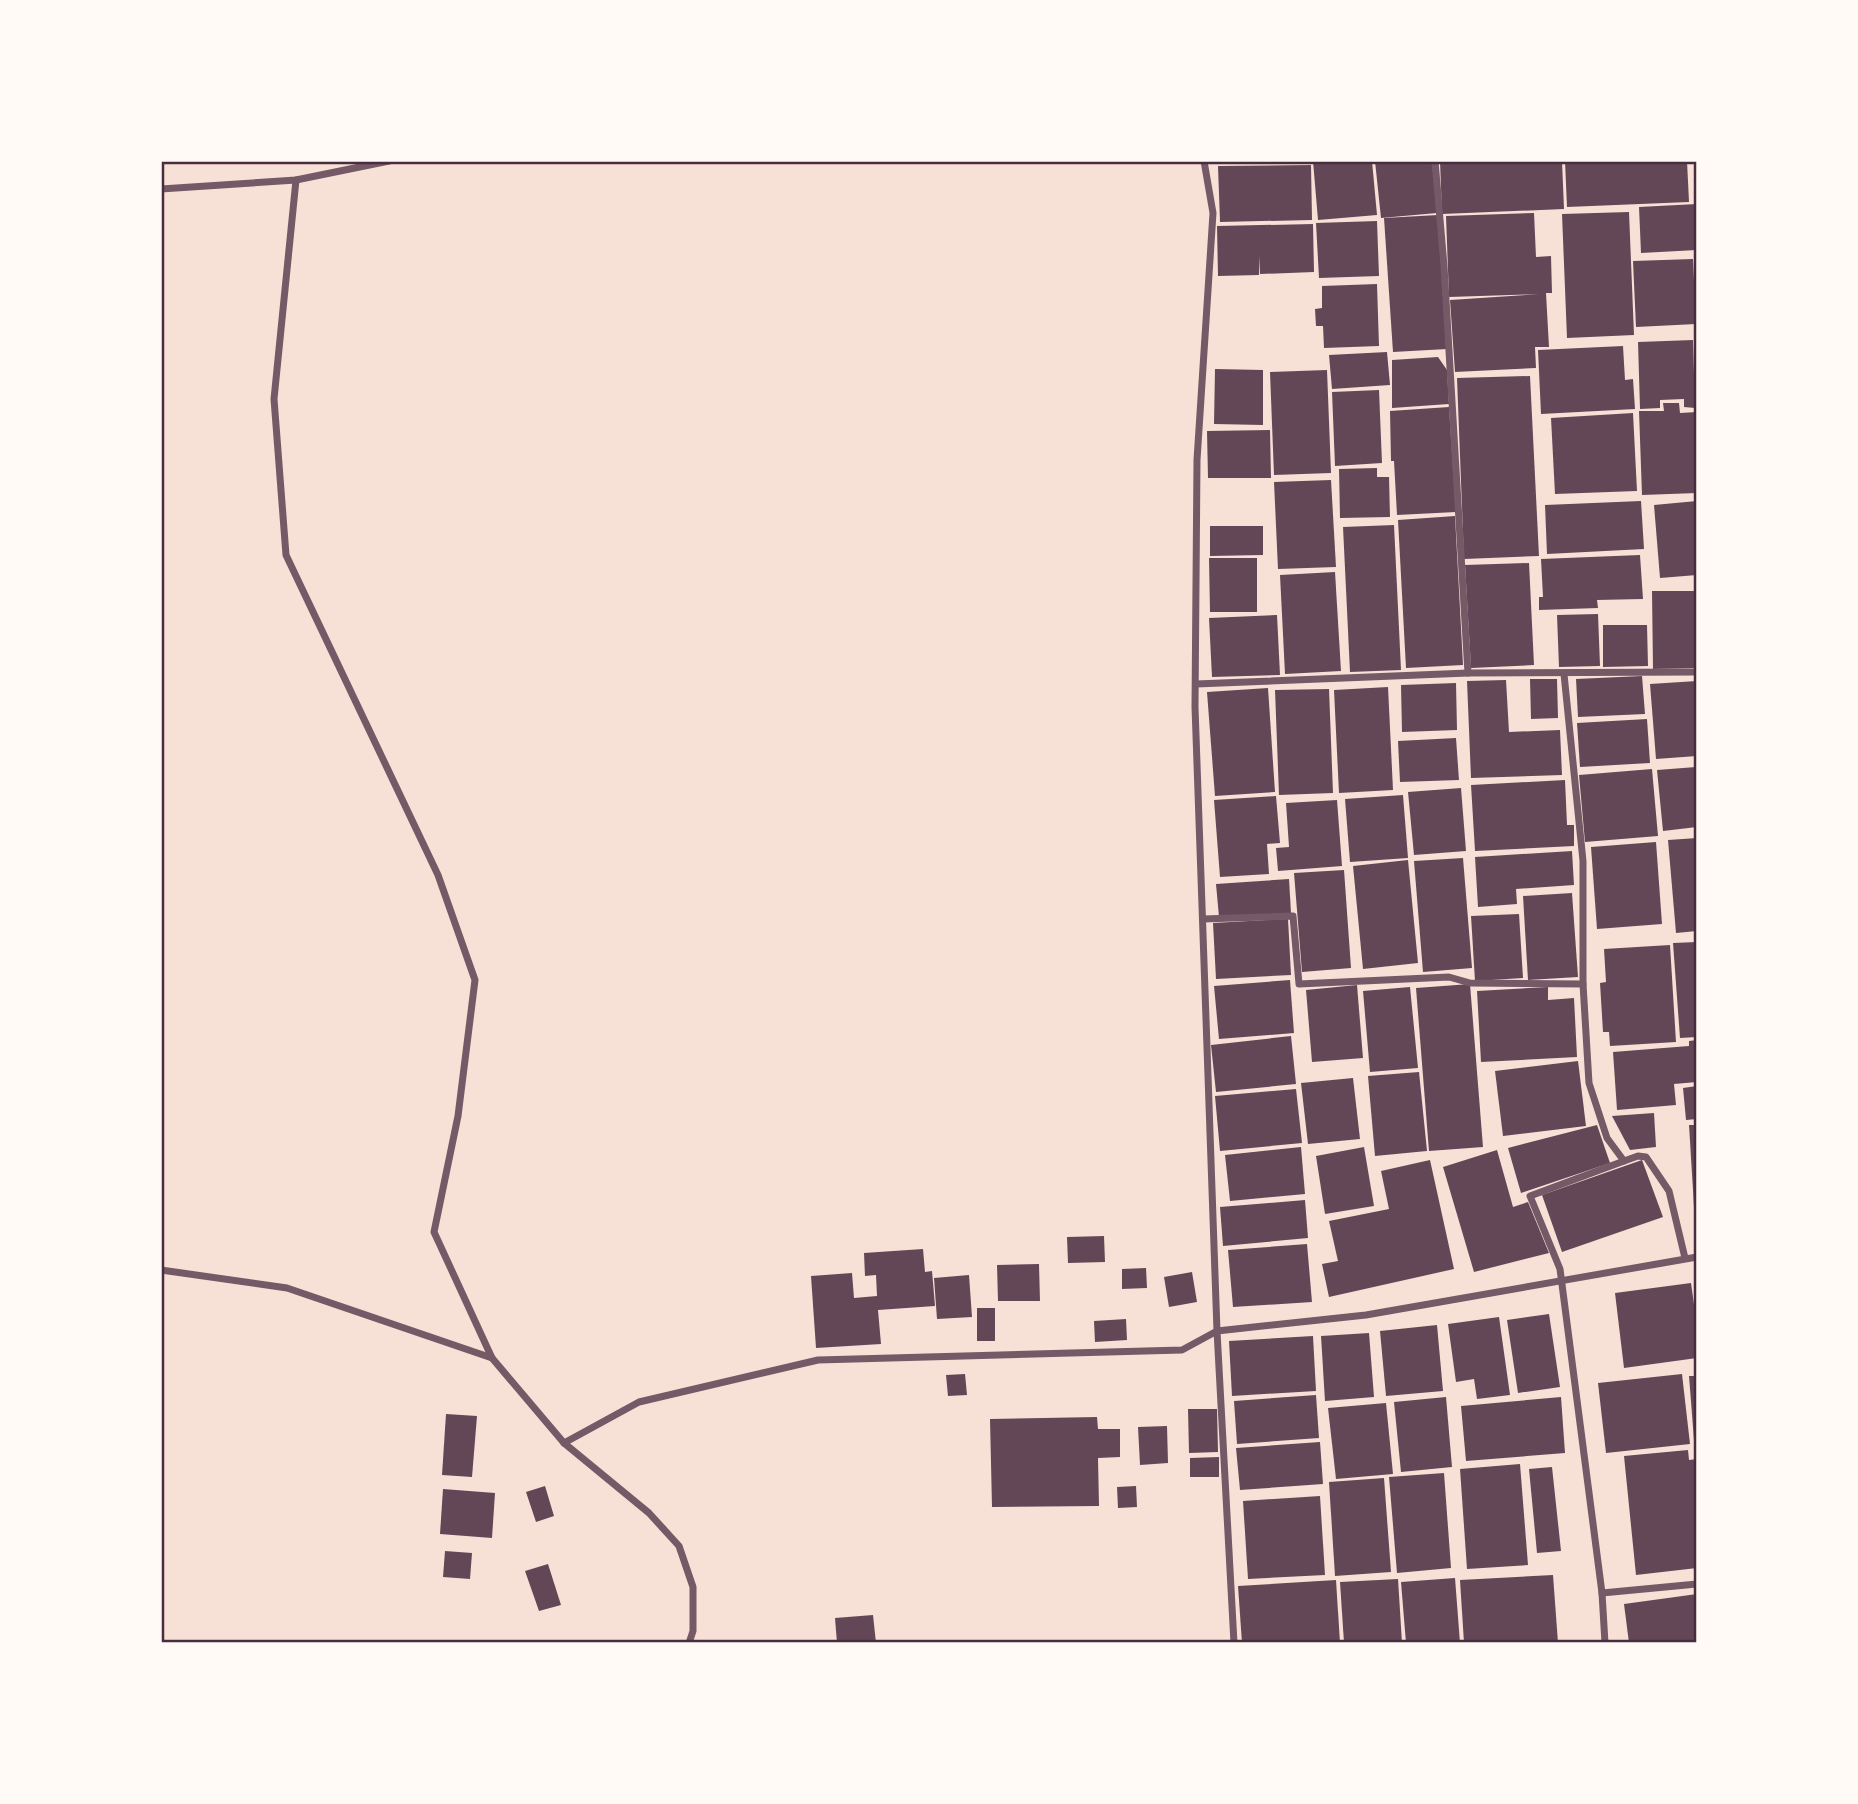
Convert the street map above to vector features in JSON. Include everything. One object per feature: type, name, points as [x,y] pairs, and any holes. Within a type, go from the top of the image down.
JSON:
[{"type":"street","points":[[161,189],[296,180],[344,165],[389,161]]},
{"type":"street","points":[[1204,161],[1213,213],[1197,460],[1196,684],[1217,1331],[1234,1643]]},
{"type":"street","points":[[1436,161],[1468,673]]},
{"type":"street","points":[[296,180],[274,399],[286,555],[438,875],[475,980],[458,1116],[434,1232],[492,1358],[564,1443],[649,1513],[679,1546],[693,1587],[693,1632],[689,1643]]},
{"type":"street","points":[[1196,684],[1468,673],[1697,672]]},
{"type":"street","points":[[1564,674],[1583,861],[1583,984],[1589,1083],[1607,1138],[1624,1161]]},
{"type":"street","points":[[1203,919],[1293,916],[1299,984],[1449,977],[1471,983],[1583,984]]},
{"type":"street","points":[[1605,1643],[1602,1593],[1560,1269],[1530,1196],[1638,1156],[1646,1157],[1669,1191],[1685,1258]]},
{"type":"street","points":[[564,1443],[639,1402],[818,1360],[1182,1350],[1217,1331],[1366,1315],[1697,1257]]},
{"type":"street","points":[[161,1270],[287,1288],[492,1358]]},
{"type":"street","points":[[1602,1593],[1697,1584]]},
{"type":"building","points":[[1313,161],[1372,161],[1377,215],[1318,220]]},
{"type":"building","points":[[1375,161],[1432,161],[1437,213],[1381,218]]},
{"type":"building","points":[[1440,161],[1562,161],[1564,209],[1442,214]]},
{"type":"building","points":[[1565,161],[1687,161],[1689,202],[1567,207]]},
{"type":"building","points":[[1311,165],[1312,220],[1220,222],[1218,166]]},
{"type":"building","points":[[1697,204],[1697,250],[1641,253],[1639,207]]},
{"type":"building","points":[[1629,212],[1634,335],[1567,338],[1562,214]]},
{"type":"building","points":[[1534,213],[1536,257],[1551,256],[1552,293],[1546,293],[1549,347],[1535,347],[1536,368],[1455,372],[1450,300],[1539,294],[1449,297],[1446,216]]},
{"type":"building","points":[[1438,215],[1447,349],[1393,352],[1384,218]]},
{"type":"building","points":[[1377,221],[1379,276],[1319,278],[1316,223]]},
{"type":"building","points":[[1313,224],[1314,272],[1260,274],[1259,256],[1259,275],[1218,276],[1217,226]]},
{"type":"building","points":[[1693,259],[1696,324],[1636,327],[1633,261]]},
{"type":"building","points":[[1377,284],[1379,346],[1324,348],[1323,326],[1316,326],[1315,309],[1322,308],[1322,286]]},
{"type":"building","points":[[1693,340],[1695,408],[1684,407],[1684,399],[1660,400],[1660,408],[1640,409],[1638,342]]},
{"type":"building","points":[[1623,346],[1625,380],[1633,379],[1635,409],[1541,414],[1538,350]]},
{"type":"building","points":[[1387,352],[1390,385],[1332,389],[1329,355]]},
{"type":"building","points":[[1438,357],[1447,370],[1449,404],[1392,408],[1392,360]]},
{"type":"building","points":[[1215,369],[1263,370],[1263,425],[1214,424]]},
{"type":"building","points":[[1327,370],[1331,473],[1274,475],[1270,372]]},
{"type":"building","points":[[1530,376],[1539,556],[1464,559],[1457,378]]},
{"type":"building","points":[[1379,390],[1382,463],[1335,466],[1332,392]]},
{"type":"building","points":[[1663,403],[1679,403],[1680,413],[1697,412],[1697,493],[1642,495],[1639,411],[1664,411]]},
{"type":"building","points":[[1449,407],[1456,512],[1397,515],[1394,461],[1391,461],[1390,411]]},
{"type":"building","points":[[1633,413],[1637,491],[1555,494],[1551,418]]},
{"type":"building","points":[[1270,430],[1271,478],[1208,478],[1207,431]]},
{"type":"building","points":[[1377,468],[1377,477],[1389,477],[1390,517],[1340,518],[1339,469]]},
{"type":"building","points":[[1331,480],[1336,567],[1278,569],[1274,482]]},
{"type":"building","points":[[1641,501],[1644,549],[1547,554],[1545,505]]},
{"type":"building","points":[[1697,501],[1697,575],[1660,578],[1654,505]]},
{"type":"building","points":[[1455,516],[1463,665],[1406,668],[1398,520]]},
{"type":"building","points":[[1394,525],[1401,670],[1350,672],[1343,527]]},
{"type":"building","points":[[1210,526],[1263,526],[1263,555],[1210,556]]},
{"type":"building","points":[[1640,555],[1643,599],[1597,600],[1598,608],[1539,610],[1539,597],[1543,597],[1541,559]]},
{"type":"building","points":[[1209,558],[1257,558],[1257,612],[1210,612]]},
{"type":"building","points":[[1529,563],[1534,665],[1471,668],[1465,565]]},
{"type":"building","points":[[1335,572],[1341,671],[1285,674],[1280,575]]},
{"type":"building","points":[[1652,591],[1697,591],[1697,668],[1653,669]]},
{"type":"building","points":[[1598,614],[1600,666],[1559,667],[1557,615]]},
{"type":"building","points":[[1277,615],[1280,675],[1212,677],[1209,618]]},
{"type":"building","points":[[1603,625],[1647,625],[1648,666],[1603,667]]},
{"type":"building","points":[[1642,676],[1645,714],[1578,717],[1576,679]]},
{"type":"building","points":[[1530,679],[1557,679],[1558,718],[1531,719]]},
{"type":"building","points":[[1506,680],[1509,732],[1560,730],[1562,775],[1471,778],[1467,681]]},
{"type":"building","points":[[1697,681],[1697,756],[1656,759],[1650,684]]},
{"type":"building","points":[[1456,683],[1457,730],[1402,732],[1401,685]]},
{"type":"building","points":[[1388,687],[1393,790],[1339,793],[1334,690]]},
{"type":"building","points":[[1268,688],[1275,792],[1215,796],[1207,692]]},
{"type":"building","points":[[1329,689],[1333,793],[1279,795],[1275,690]]},
{"type":"building","points":[[1647,719],[1650,763],[1580,767],[1577,723]]},
{"type":"building","points":[[1456,738],[1459,780],[1400,782],[1398,741]]},
{"type":"building","points":[[1696,767],[1697,827],[1663,831],[1657,770]]},
{"type":"building","points":[[1652,769],[1658,836],[1585,842],[1579,775]]},
{"type":"building","points":[[1565,780],[1567,825],[1574,825],[1574,846],[1475,851],[1471,785]]},
{"type":"building","points":[[1461,788],[1466,851],[1414,855],[1408,792]]},
{"type":"building","points":[[1403,795],[1408,858],[1350,862],[1345,799]]},
{"type":"building","points":[[1276,796],[1280,843],[1267,844],[1269,874],[1220,877],[1214,800]]},
{"type":"building","points":[[1337,800],[1342,866],[1278,871],[1276,848],[1289,847],[1286,803]]},
{"type":"building","points":[[1697,838],[1697,931],[1676,933],[1668,840]]},
{"type":"building","points":[[1656,842],[1662,924],[1597,929],[1591,847]]},
{"type":"building","points":[[1572,851],[1574,885],[1516,889],[1517,904],[1478,907],[1475,857]]},
{"type":"building","points":[[1463,858],[1472,968],[1423,972],[1414,861]]},
{"type":"building","points":[[1408,860],[1418,963],[1363,969],[1353,866]]},
{"type":"building","points":[[1344,870],[1351,968],[1302,972],[1294,873]]},
{"type":"building","points":[[1289,879],[1291,913],[1219,917],[1216,884]]},
{"type":"building","points":[[1572,893],[1578,977],[1528,980],[1523,896]]},
{"type":"building","points":[[1519,914],[1523,978],[1475,981],[1471,916]]},
{"type":"building","points":[[1288,919],[1291,975],[1216,979],[1213,923]]},
{"type":"building","points":[[1697,942],[1697,1037],[1680,1038],[1673,943]]},
{"type":"building","points":[[1670,945],[1676,1042],[1610,1046],[1609,1032],[1603,1032],[1600,983],[1606,982],[1604,949]]},
{"type":"building","points":[[1290,980],[1294,1033],[1219,1039],[1214,986]]},
{"type":"building","points":[[1470,984],[1483,1147],[1429,1151],[1416,988]]},
{"type":"building","points":[[1357,985],[1363,1058],[1312,1062],[1306,990]]},
{"type":"building","points":[[1410,987],[1418,1068],[1370,1072],[1363,991]]},
{"type":"building","points":[[1548,987],[1548,1000],[1574,998],[1577,1057],[1481,1062],[1477,991]]},
{"type":"building","points":[[1291,1036],[1296,1084],[1216,1092],[1211,1045]]},
{"type":"building","points":[[1697,1040],[1697,1082],[1674,1084],[1676,1105],[1617,1110],[1613,1052],[1689,1046],[1689,1041]]},
{"type":"building","points":[[1578,1061],[1586,1126],[1503,1136],[1495,1071]]},
{"type":"building","points":[[1419,1072],[1427,1151],[1375,1156],[1368,1076]]},
{"type":"building","points":[[1353,1078],[1360,1139],[1308,1144],[1301,1083]]},
{"type":"building","points":[[1697,1086],[1697,1119],[1686,1120],[1683,1088]]},
{"type":"building","points":[[1296,1089],[1302,1143],[1220,1151],[1215,1096]]},
{"type":"building","points":[[1654,1113],[1656,1147],[1630,1150],[1612,1116]]},
{"type":"building","points":[[1597,1125],[1610,1163],[1521,1193],[1508,1148]]},
{"type":"building","points":[[1689,1125],[1697,1125],[1695,1223]]},
{"type":"building","points":[[1301,1147],[1305,1194],[1230,1201],[1225,1155]]},
{"type":"building","points":[[1364,1147],[1374,1206],[1325,1214],[1316,1156]]},
{"type":"building","points":[[1497,1150],[1513,1207],[1528,1202],[1549,1253],[1474,1272],[1443,1167]]},
{"type":"building","points":[[1430,1160],[1454,1269],[1329,1297],[1322,1264],[1338,1261],[1329,1221],[1389,1209],[1381,1171]]},
{"type":"building","points":[[1642,1160],[1663,1217],[1562,1252],[1542,1195]]},
{"type":"building","points":[[1305,1200],[1308,1238],[1223,1246],[1220,1207]]},
{"type":"building","points":[[1104,1236],[1105,1262],[1068,1263],[1067,1237]]},
{"type":"building","points":[[1307,1244],[1312,1302],[1233,1307],[1228,1250]]},
{"type":"building","points":[[923,1249],[925,1272],[932,1271],[935,1306],[878,1310],[881,1344],[816,1348],[811,1276],[852,1273],[854,1298],[877,1296],[876,1275],[865,1276],[864,1253]]},
{"type":"building","points":[[1039,1264],[1040,1301],[998,1301],[997,1265]]},
{"type":"building","points":[[1146,1268],[1147,1288],[1122,1289],[1122,1269]]},
{"type":"building","points":[[1192,1272],[1197,1302],[1169,1307],[1164,1277]]},
{"type":"building","points":[[969,1275],[972,1317],[937,1319],[934,1278]]},
{"type":"building","points":[[1691,1283],[1697,1326],[1697,1358],[1624,1368],[1615,1293]]},
{"type":"building","points":[[977,1308],[995,1308],[995,1341],[977,1341]]},
{"type":"building","points":[[1549,1314],[1560,1387],[1518,1393],[1507,1320]]},
{"type":"building","points":[[1499,1317],[1510,1395],[1477,1399],[1474,1379],[1456,1382],[1448,1324]]},
{"type":"building","points":[[1126,1319],[1127,1340],[1095,1342],[1094,1321]]},
{"type":"building","points":[[1437,1325],[1443,1391],[1386,1396],[1380,1331]]},
{"type":"building","points":[[1369,1333],[1374,1397],[1325,1401],[1321,1336]]},
{"type":"building","points":[[1313,1336],[1316,1391],[1232,1396],[1229,1341]]},
{"type":"building","points":[[965,1374],[967,1395],[948,1396],[946,1375]]},
{"type":"building","points":[[1682,1374],[1690,1444],[1606,1453],[1598,1383]]},
{"type":"building","points":[[1689,1376],[1697,1376],[1697,1453],[1695,1453]]},
{"type":"building","points":[[1316,1395],[1319,1438],[1237,1444],[1234,1401]]},
{"type":"building","points":[[1446,1397],[1452,1467],[1401,1472],[1394,1402]]},
{"type":"building","points":[[1561,1397],[1565,1453],[1466,1461],[1461,1406]]},
{"type":"building","points":[[1386,1403],[1393,1474],[1336,1479],[1328,1408]]},
{"type":"building","points":[[1188,1409],[1217,1409],[1218,1452],[1189,1453]]},
{"type":"building","points":[[446,1414],[477,1416],[472,1477],[442,1475]]},
{"type":"building","points":[[1097,1417],[1098,1429],[1120,1429],[1120,1457],[1098,1458],[1099,1506],[992,1507],[990,1419]]},
{"type":"building","points":[[1167,1426],[1168,1463],[1140,1465],[1138,1427]]},
{"type":"building","points":[[1320,1442],[1323,1484],[1240,1490],[1236,1448]]},
{"type":"building","points":[[1688,1450],[1689,1460],[1697,1459],[1697,1568],[1636,1575],[1624,1456]]},
{"type":"building","points":[[1219,1457],[1219,1477],[1190,1477],[1190,1458]]},
{"type":"building","points":[[1520,1464],[1528,1565],[1467,1569],[1460,1469]]},
{"type":"building","points":[[1552,1467],[1561,1551],[1537,1553],[1529,1469]]},
{"type":"building","points":[[1444,1473],[1451,1568],[1397,1573],[1389,1477]]},
{"type":"building","points":[[1384,1478],[1391,1572],[1335,1576],[1329,1482]]},
{"type":"building","points":[[545,1486],[554,1516],[536,1522],[526,1492]]},
{"type":"building","points":[[1136,1486],[1137,1507],[1118,1508],[1117,1487]]},
{"type":"building","points":[[443,1489],[495,1493],[492,1538],[440,1534]]},
{"type":"building","points":[[1320,1496],[1325,1575],[1248,1579],[1243,1501]]},
{"type":"building","points":[[445,1551],[472,1553],[470,1579],[443,1577]]},
{"type":"building","points":[[548,1564],[561,1605],[539,1611],[525,1571]]},
{"type":"building","points":[[1553,1575],[1558,1643],[1464,1643],[1460,1580]]},
{"type":"building","points":[[1455,1578],[1460,1643],[1406,1643],[1401,1582]]},
{"type":"building","points":[[1398,1579],[1402,1643],[1344,1643],[1340,1582]]},
{"type":"building","points":[[1336,1580],[1340,1643],[1242,1643],[1238,1586]]},
{"type":"building","points":[[1697,1594],[1697,1643],[1629,1643],[1624,1604]]},
{"type":"building","points":[[873,1615],[876,1643],[837,1643],[835,1618]]}]
